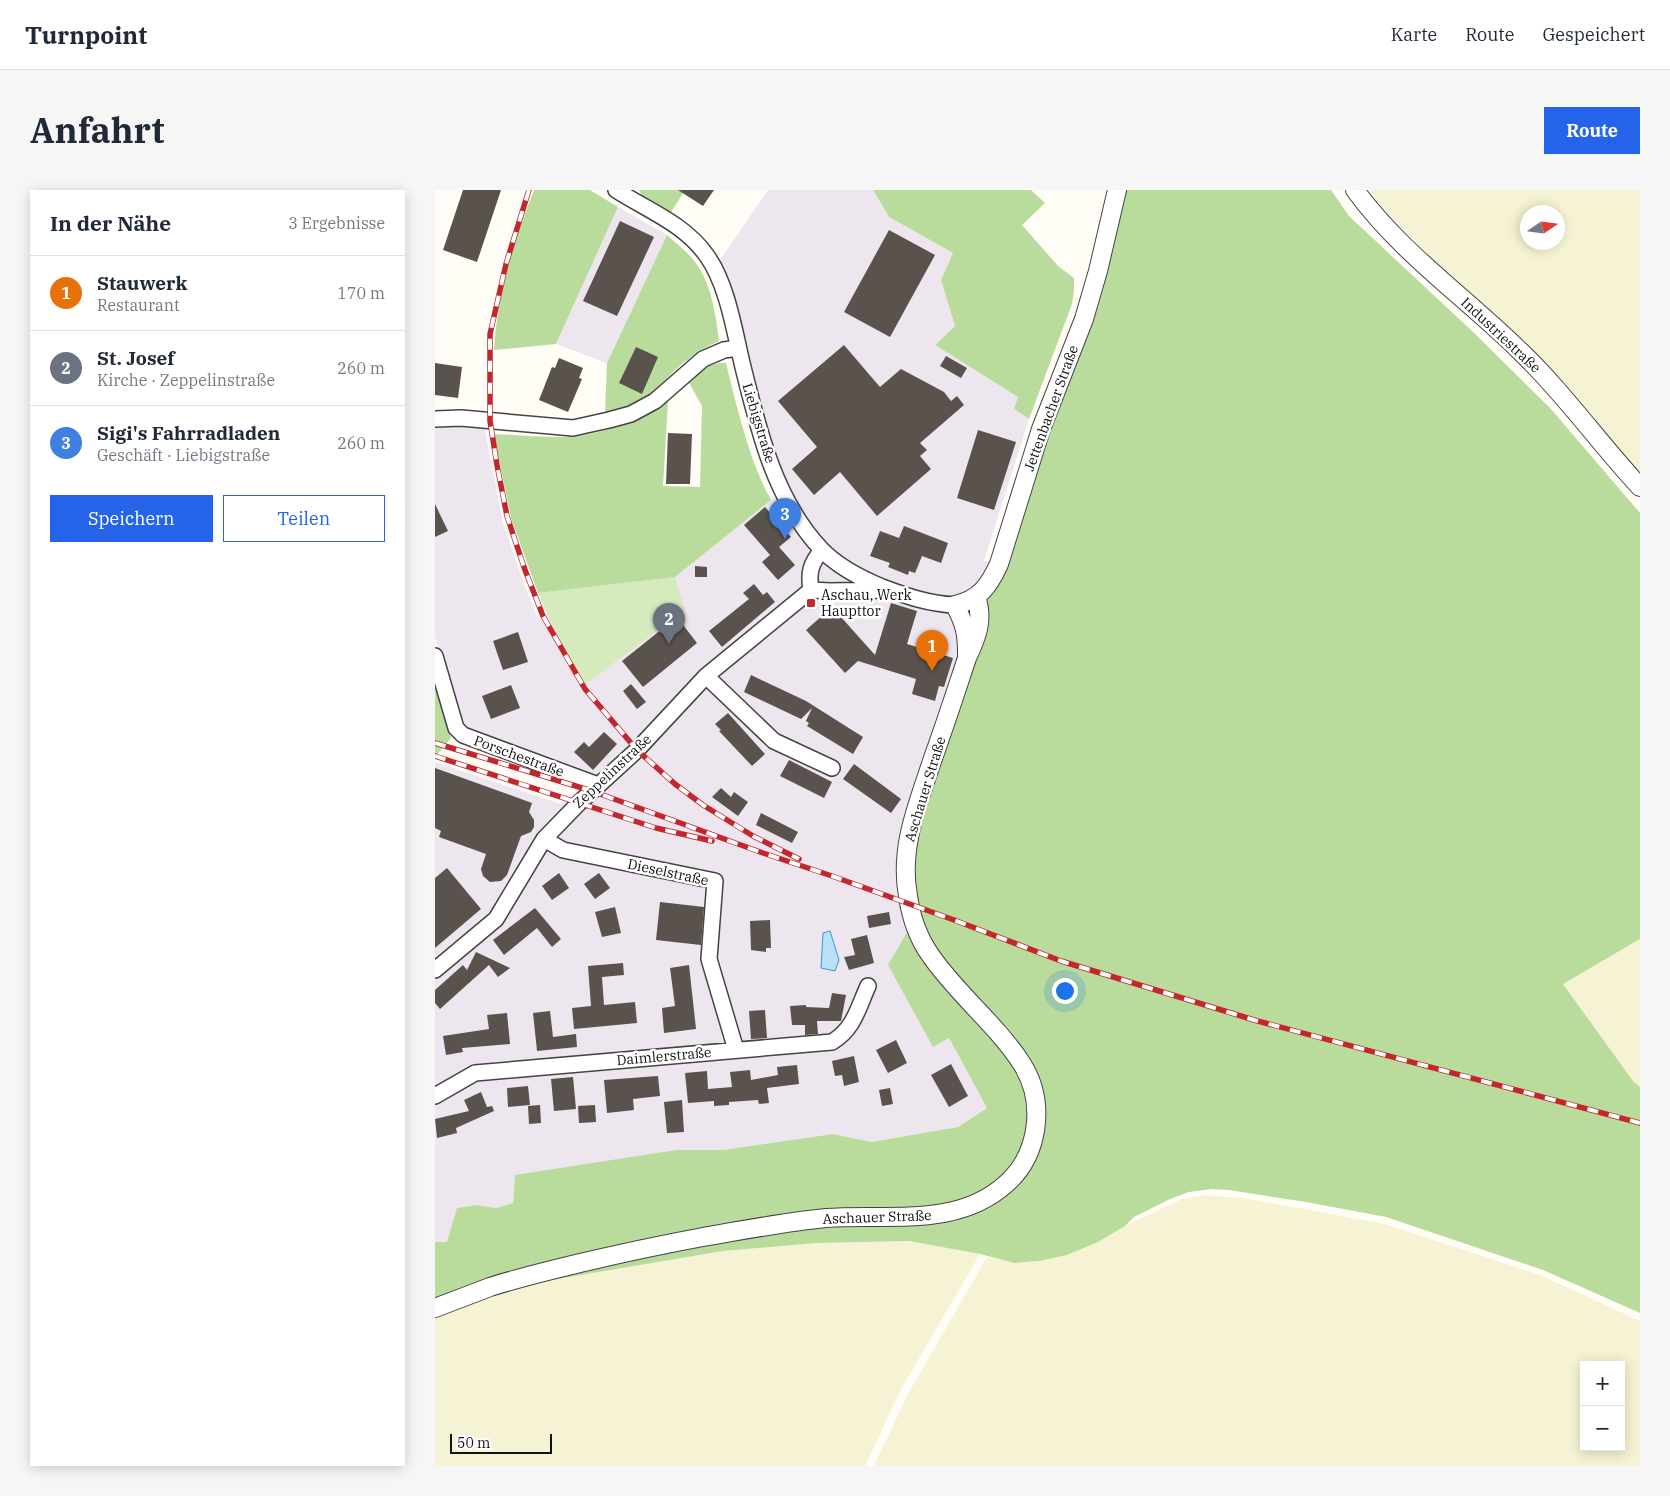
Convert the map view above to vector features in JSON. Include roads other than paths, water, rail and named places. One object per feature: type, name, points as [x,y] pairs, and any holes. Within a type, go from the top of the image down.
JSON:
[{"type":"street","name":"Jettenbacher Straße","points":[[955,605],[966,603],[976,597],[993,577],[999,564],[1041,429],[1084,319],[1098,271],[1117,190]]},
{"type":"street","name":"Industriestraße","points":[[1355,190],[1391,233],[1533,364],[1640,487]]},
{"type":"street","name":"Liebigstraße","points":[[624,192],[677,226],[695,240],[708,257],[718,275],[750,397],[775,476],[799,522],[822,550],[863,579],[889,590],[934,604],[955,605]]},
{"type":"street","points":[[435,419],[461,418],[573,428],[609,420],[631,414],[655,401],[703,359],[725,350],[738,348]]},
{"type":"street","points":[[822,550],[813,560],[810,570],[811,590],[830,592],[889,590]]},
{"type":"street","name":"Zeppelinstraße","points":[[435,970],[496,919],[544,839],[579,803],[637,750],[707,676],[811,590]]},
{"type":"street","name":"Aschauer Straße","points":[[435,1308],[491,1287],[531,1275],[698,1238],[769,1225],[828,1218],[940,1215],[963,1209],[986,1199],[1014,1177],[1030,1150],[1035,1136],[1035,1104],[1028,1075],[1010,1049],[927,951],[912,915],[906,879],[906,848],[909,831],[967,658],[976,640],[980,626],[980,608],[976,597]]},
{"type":"street","name":"Aschauer Straße","points":[[955,605],[965,624],[967,658]]},
{"type":"street","name":"Porschestraße","points":[[435,656],[456,728],[463,736],[598,786]]},
{"type":"street","points":[[707,676],[774,741],[832,768]]},
{"type":"street","name":"Dieselstraße","points":[[544,839],[563,850],[715,881],[709,959],[736,1050]]},
{"type":"street","name":"Daimlerstraße","points":[[435,1096],[475,1073],[832,1042],[843,1035],[850,1026],[868,986]]},
{"type":"water","points":[[830,931],[839,960],[835,971],[821,968],[823,933]]},
{"type":"railway","points":[[529,190],[506,264],[490,334],[490,421],[507,516],[543,616],[585,689],[637,750],[675,784],[703,805],[753,836],[799,859]]},
{"type":"railway","points":[[435,743],[592,791],[954,920],[1061,961],[1254,1020],[1640,1123]]},
{"type":"railway","points":[[435,756],[656,828],[712,841]]},
{"type":"place","name":"Sigi's Fahrradladen","points":[[785,539]]},
{"type":"place","name":"Aschau, Werk Haupttor","points":[[811,603]]},
{"type":"place","name":"St. Josef","points":[[669,644]]},
{"type":"place","name":"Stauwerk","points":[[932,671]]}]
